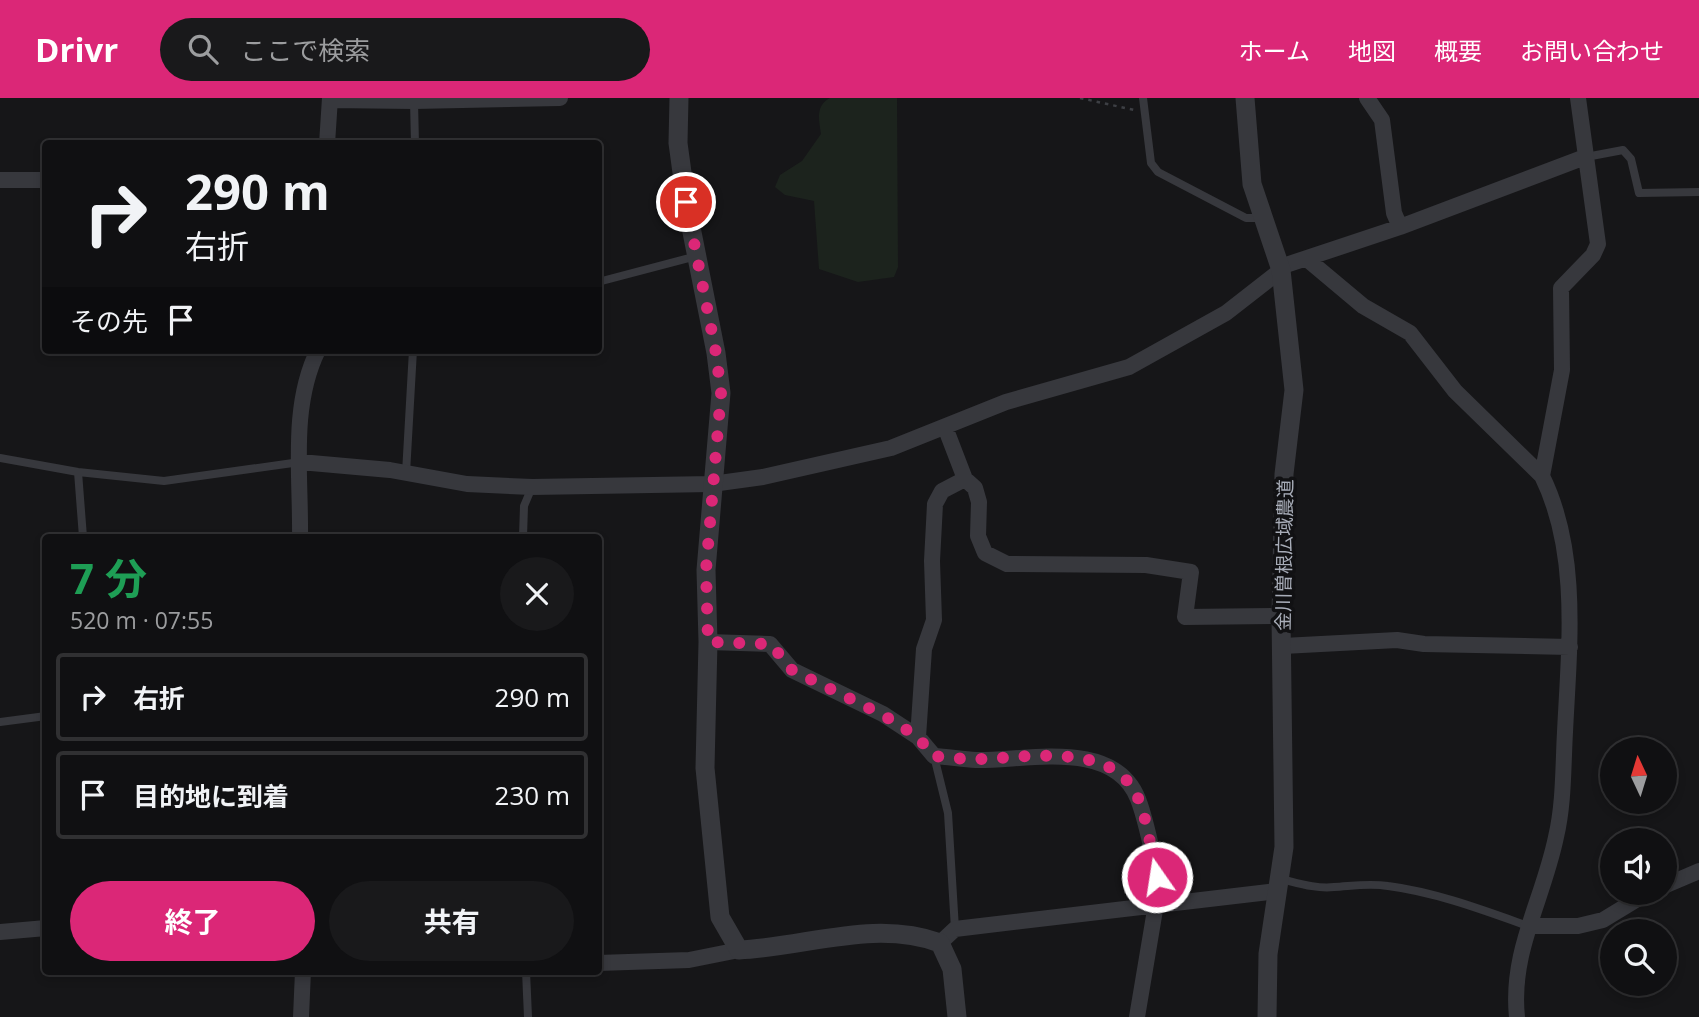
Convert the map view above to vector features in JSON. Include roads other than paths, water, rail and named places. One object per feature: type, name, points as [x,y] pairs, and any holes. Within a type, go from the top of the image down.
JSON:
[{"type":"street","points":[[327,140],[330,99],[560,98]]},
{"type":"street","points":[[679,98],[678,143],[721,393],[706,570],[708,642],[705,768],[720,917],[739,950]]},
{"type":"street","name":"金川曽根広域農道","points":[[1245,98],[1252,184],[1280,268],[1294,390],[1284,474],[1281,616],[1284,847],[1268,954],[1267,1017]]},
{"type":"street","points":[[1367,98],[1382,120],[1394,213],[1400,227]]},
{"type":"street","points":[[1542,476],[1562,370],[1562,288],[1593,255],[1598,244],[1578,98]]},
{"type":"street","points":[[300,462],[406,473],[467,484],[532,487],[712,484],[763,477],[891,448],[1006,402],[1129,367],[1226,313],[1280,268],[1400,227],[1584,157]]},
{"type":"street","points":[[0,180],[42,180]]},
{"type":"street","points":[[1307,259],[1363,306],[1410,333],[1455,391],[1542,476],[1566,550],[1570,647],[1561,804],[1557,836],[1544,885],[1528,926],[1515,981],[1517,1017]]},
{"type":"street","points":[[300,534],[300,412],[307,371],[316,354]]},
{"type":"street","points":[[945,427],[965,479],[975,488],[979,502],[978,536],[985,553],[1007,564],[1146,565],[1191,572],[1185,617],[1281,616]]},
{"type":"street","points":[[918,737],[924,649],[934,620],[932,561],[935,504],[942,491],[965,479]]},
{"type":"street","points":[[1283,646],[1397,640],[1424,644],[1570,647]]},
{"type":"street","points":[[708,642],[771,644],[792,670],[864,704],[918,737],[933,756],[978,760],[1066,756],[1104,764],[1125,780],[1138,797],[1159,904],[1137,1017]]},
{"type":"street","points":[[1677,880],[1699,871]]},
{"type":"street","points":[[940,943],[955,929],[1159,904],[1279,885]]},
{"type":"street","points":[[1528,926],[1578,926],[1603,920],[1628,905]]},
{"type":"street","points":[[0,932],[42,928]]},
{"type":"street","points":[[602,963],[689,960],[739,950],[884,931],[919,935],[940,943],[953,969],[957,1017]]},
{"type":"street","points":[[301,1017],[303,975]]},
{"type":"lane","points":[[1143,98],[1151,163],[1158,172],[1246,218],[1262,218]]},
{"type":"lane","points":[[415,140],[419,100]]},
{"type":"lane","points":[[1584,157],[1623,150],[1630,159],[1639,192],[1699,192]]},
{"type":"lane","points":[[602,281],[697,256]]},
{"type":"lane","points":[[406,473],[413,354]]},
{"type":"lane","points":[[0,458],[78,472],[164,481],[300,462]]},
{"type":"lane","points":[[78,472],[83,534]]},
{"type":"lane","points":[[523,534],[524,506],[532,487]]},
{"type":"lane","points":[[0,722],[42,717]]},
{"type":"lane","points":[[933,756],[948,813],[955,929]]},
{"type":"lane","points":[[1279,885],[1332,888],[1355,884],[1388,886],[1431,896],[1528,926]]},
{"type":"lane","points":[[526,975],[528,1017]]}]
